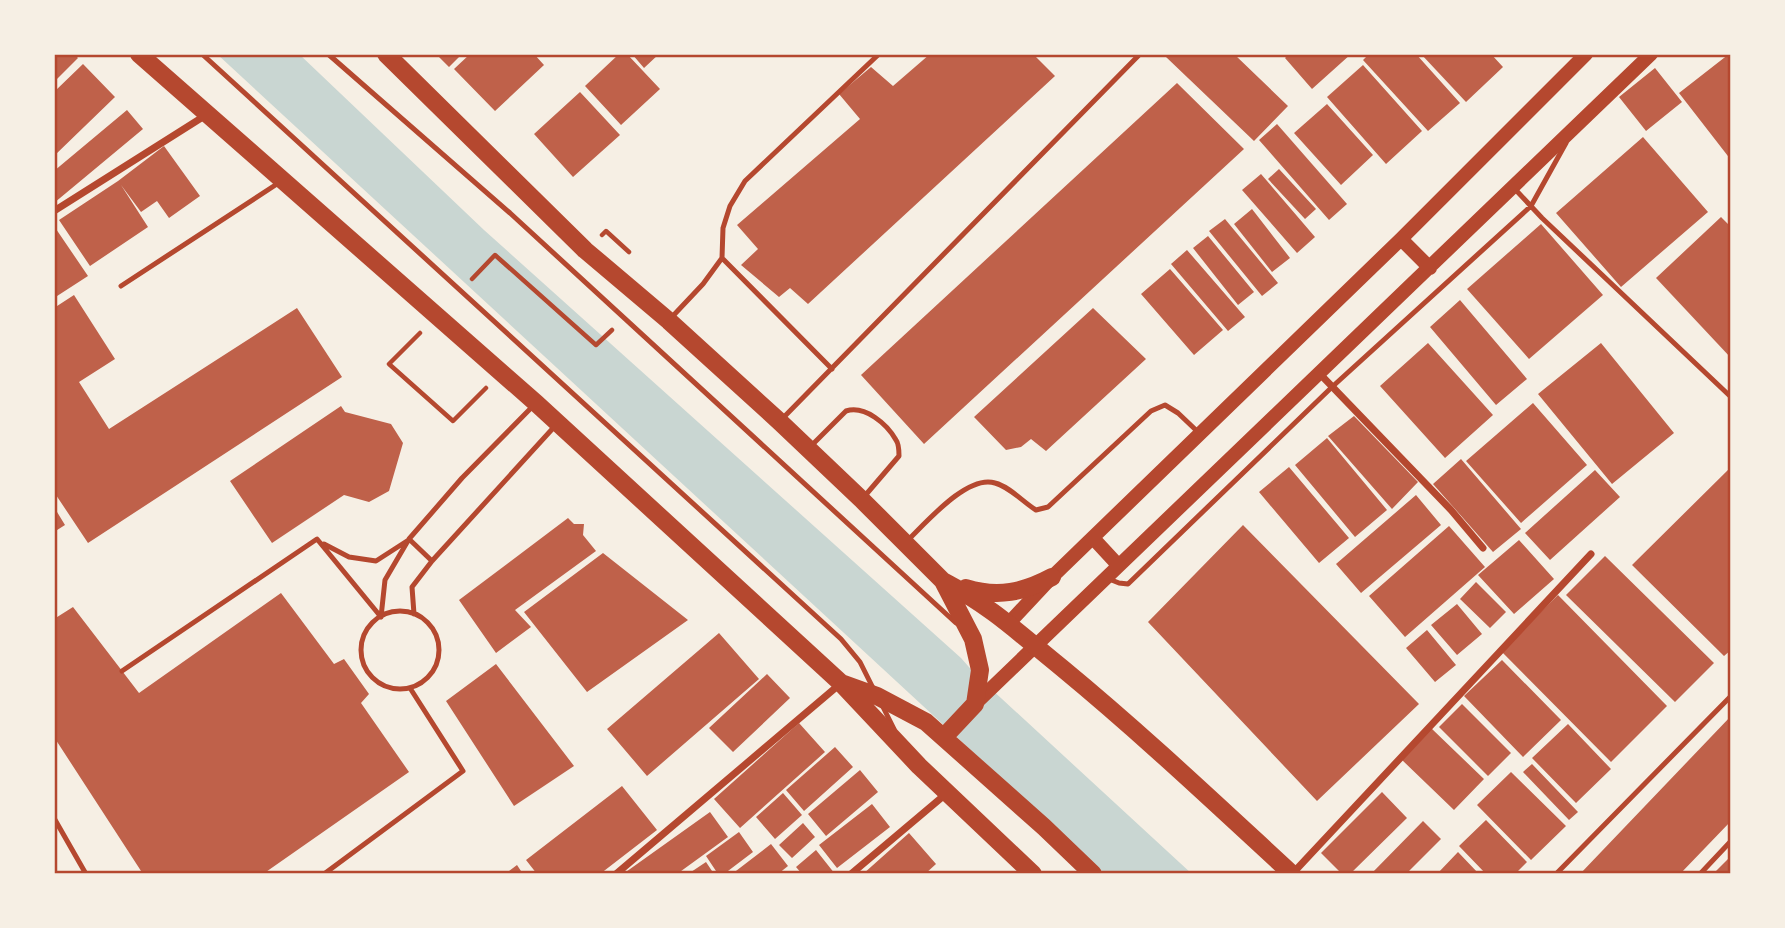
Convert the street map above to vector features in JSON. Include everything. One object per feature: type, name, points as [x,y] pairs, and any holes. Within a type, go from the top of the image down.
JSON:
[{"type":"main road","points":[[139,54],[536,403],[841,683],[919,766],[1033,874]]},
{"type":"main road","points":[[386,54],[585,250],[669,321],[780,422],[943,581],[982,603],[1009,623],[1129,724],[1292,874]]},
{"type":"main road","points":[[1009,623],[1052,576],[1401,239],[1586,54]]},
{"type":"main road","points":[[947,734],[1105,577],[1320,374],[1651,54]]},
{"type":"main road","points":[[1401,239],[1430,268]]},
{"type":"main road","points":[[1093,538],[1118,565]]},
{"type":"main road","points":[[943,581],[975,591],[1003,594],[1032,587],[1052,576]]},
{"type":"main road","points":[[943,581],[972,639],[980,670],[975,704]]},
{"type":"main road","points":[[841,683],[877,696],[947,734],[1093,874]]},
{"type":"street","points":[[54,211],[206,115]]},
{"type":"street","points":[[1320,374],[1451,510],[1483,548]]},
{"type":"street","points":[[1292,874],[1591,554]]},
{"type":"street","points":[[616,874],[841,683]]},
{"type":"street","points":[[850,874],[947,793]]},
{"type":"lane","points":[[202,54],[841,639],[860,662],[899,737],[919,766]]},
{"type":"lane","points":[[328,54],[510,213],[972,639]]},
{"type":"lane","points":[[669,321],[703,284],[722,258],[723,228],[730,205],[745,181],[879,54]]},
{"type":"lane","points":[[780,422],[1140,54]]},
{"type":"lane","points":[[1105,577],[1128,584],[1332,387],[1531,206],[1576,124]]},
{"type":"lane","points":[[121,286],[281,181]]},
{"type":"lane","points":[[1513,187],[1731,397]]},
{"type":"lane","points":[[722,258],[832,369]]},
{"type":"lane","points":[[380,617],[385,580],[409,539],[462,478],[536,403]]},
{"type":"lane","points":[[905,544],[954,497],[977,483],[997,483],[1036,510],[1048,507],[1151,411],[1166,405],[1200,434]]},
{"type":"lane","points":[[808,449],[846,411],[863,410],[876,419],[897,441],[899,456],[861,499]]},
{"type":"lane","points":[[414,614],[412,587],[432,561],[557,424]]},
{"type":"lane","points":[[122,671],[312,541],[317,539],[349,557],[376,561],[409,539]]},
{"type":"lane","points":[[409,539],[432,561]]},
{"type":"lane","points":[[321,542],[380,617]]},
{"type":"lane","points":[[400,611],[414,614],[433,628],[439,652],[430,675],[421,683],[411,688],[388,688],[370,676],[361,655],[362,644],[365,633],[380,617],[400,611]]},
{"type":"lane","points":[[324,874],[463,771],[411,688]]},
{"type":"lane","points":[[1556,874],[1731,696]]},
{"type":"lane","points":[[54,818],[86,874]]},
{"type":"lane","points":[[1700,874],[1731,841]]},
{"type":"path","points":[[469,282],[495,255],[596,345],[613,328]]},
{"type":"path","points":[[424,328],[389,364],[453,421],[501,373]]},
{"type":"shaded area","points":[[217,54],[299,54],[484,230],[961,658],[976,675],[1192,874],[1105,874]]},
{"type":"building","points":[[54,54],[74,54],[78,58],[54,82]]},
{"type":"building","points":[[436,54],[462,54],[449,67]]},
{"type":"building","points":[[470,54],[534,54],[544,65],[495,111],[454,69]]},
{"type":"building","points":[[619,54],[627,54],[660,89],[621,125],[585,86]]},
{"type":"building","points":[[632,54],[659,54],[644,68]]},
{"type":"building","points":[[930,54],[1033,54],[1055,76],[808,304],[790,288],[779,297],[741,265],[758,249],[737,225],[860,119],[839,94],[871,67],[893,86]]},
{"type":"building","points":[[1169,54],[1234,54],[1288,106],[1254,141],[1166,57]]},
{"type":"building","points":[[1289,54],[1351,54],[1312,89],[1285,58]]},
{"type":"building","points":[[1369,54],[1416,54],[1460,103],[1428,131],[1363,60]]},
{"type":"building","points":[[1421,54],[1491,54],[1503,67],[1466,102]]},
{"type":"building","points":[[1731,54],[1731,160],[1679,93]]},
{"type":"building","points":[[83,64],[115,97],[54,156],[54,92]]},
{"type":"building","points":[[1363,65],[1422,131],[1386,164],[1327,97]]},
{"type":"building","points":[[1655,68],[1682,102],[1646,131],[1619,97]]},
{"type":"building","points":[[1177,83],[1244,149],[924,444],[861,375]]},
{"type":"building","points":[[580,92],[620,135],[573,177],[534,134]]},
{"type":"building","points":[[1327,104],[1373,155],[1341,185],[1294,133]]},
{"type":"building","points":[[127,110],[143,129],[54,203],[54,171]]},
{"type":"building","points":[[1277,124],[1347,204],[1329,220],[1259,140]]},
{"type":"building","points":[[1643,137],[1708,212],[1621,287],[1556,213]]},
{"type":"building","points":[[164,146],[200,196],[169,218],[157,201],[141,212],[121,185],[148,227],[90,266],[59,220],[118,181]]},
{"type":"building","points":[[1279,169],[1316,209],[1305,219],[1268,179]]},
{"type":"building","points":[[1261,174],[1315,237],[1297,253],[1242,190]]},
{"type":"building","points":[[1252,209],[1290,258],[1272,272],[1234,224]]},
{"type":"building","points":[[1721,217],[1731,227],[1731,358],[1656,278]]},
{"type":"building","points":[[1225,219],[1278,283],[1262,296],[1209,231]]},
{"type":"building","points":[[1541,224],[1603,295],[1529,359],[1467,289]]},
{"type":"building","points":[[54,226],[88,276],[54,298]]},
{"type":"building","points":[[1208,236],[1254,292],[1238,305],[1193,248]]},
{"type":"building","points":[[1187,250],[1245,317],[1228,331],[1171,264]]},
{"type":"building","points":[[1170,269],[1223,330],[1194,355],[1141,294]]},
{"type":"building","points":[[74,295],[115,359],[79,382],[109,429],[297,308],[342,377],[88,543],[54,492],[54,308]]},
{"type":"building","points":[[1460,300],[1527,379],[1496,405],[1430,327]]},
{"type":"building","points":[[1093,308],[1146,359],[1046,451],[1031,439],[1021,447],[1006,450],[974,417]]},
{"type":"building","points":[[1428,343],[1493,415],[1445,458],[1380,386]]},
{"type":"building","points":[[1601,343],[1674,433],[1612,484],[1538,394]]},
{"type":"building","points":[[1533,403],[1587,465],[1521,523],[1466,461]]},
{"type":"building","points":[[341,406],[345,412],[391,424],[403,443],[389,491],[369,502],[344,495],[272,543],[230,481]]},
{"type":"building","points":[[1354,416],[1418,482],[1392,509],[1328,436]]},
{"type":"building","points":[[1327,438],[1387,510],[1355,537],[1295,465]]},
{"type":"building","points":[[1461,459],[1521,529],[1493,552],[1433,484]]},
{"type":"building","points":[[1289,467],[1349,538],[1319,563],[1259,492]]},
{"type":"building","points":[[1731,467],[1731,650],[1724,656],[1632,565]]},
{"type":"building","points":[[1595,470],[1620,497],[1550,560],[1525,533]]},
{"type":"building","points":[[1416,495],[1441,525],[1361,593],[1336,564]]},
{"type":"building","points":[[54,507],[65,525],[54,532]]},
{"type":"building","points":[[568,518],[574,524],[584,524],[583,535],[596,551],[515,610],[531,627],[496,653],[459,600]]},
{"type":"building","points":[[1243,525],[1419,704],[1317,801],[1148,622]]},
{"type":"building","points":[[1449,526],[1485,567],[1405,637],[1369,596]]},
{"type":"building","points":[[1519,540],[1554,579],[1514,614],[1478,575]]},
{"type":"building","points":[[603,553],[688,620],[587,692],[524,612]]},
{"type":"building","points":[[1605,556],[1714,663],[1675,702],[1566,595]]},
{"type":"building","points":[[1476,582],[1506,612],[1490,628],[1460,599]]},
{"type":"building","points":[[281,593],[334,664],[344,659],[369,694],[361,703],[409,772],[263,874],[143,874],[54,737],[54,619],[73,607],[139,693]]},
{"type":"building","points":[[1558,595],[1667,706],[1611,762],[1501,651]]},
{"type":"building","points":[[1457,604],[1482,634],[1457,655],[1431,625]]},
{"type":"building","points":[[1427,630],[1456,665],[1435,682],[1406,648]]},
{"type":"building","points":[[719,633],[759,679],[647,776],[607,729]]},
{"type":"building","points":[[1502,660],[1561,720],[1523,757],[1464,696]]},
{"type":"building","points":[[496,664],[574,766],[514,806],[446,701]]},
{"type":"building","points":[[767,674],[790,698],[733,752],[709,728]]},
{"type":"building","points":[[1462,704],[1511,753],[1488,776],[1439,727]]},
{"type":"building","points":[[1731,716],[1731,821],[1680,874],[1580,874]]},
{"type":"building","points":[[799,723],[825,752],[740,828],[714,799]]},
{"type":"building","points":[[1568,724],[1611,769],[1576,803],[1532,758]]},
{"type":"building","points":[[1431,728],[1484,779],[1454,810],[1401,759]]},
{"type":"building","points":[[835,747],[853,767],[804,811],[786,790]]},
{"type":"building","points":[[1532,764],[1578,812],[1569,820],[1523,772]]},
{"type":"building","points":[[860,770],[878,792],[826,836],[808,814]]},
{"type":"building","points":[[1511,772],[1566,826],[1531,860],[1477,805]]},
{"type":"building","points":[[622,786],[657,830],[600,874],[537,874],[526,860]]},
{"type":"building","points":[[1382,792],[1407,818],[1350,874],[1342,874],[1321,853]]},
{"type":"building","points":[[783,793],[802,815],[775,839],[756,817]]},
{"type":"building","points":[[872,804],[890,827],[837,868],[819,845]]},
{"type":"building","points":[[710,812],[728,837],[677,874],[623,874]]},
{"type":"building","points":[[1486,820],[1527,862],[1515,874],[1486,874],[1459,846]]},
{"type":"building","points":[[1423,821],[1441,839],[1406,874],[1371,874]]},
{"type":"building","points":[[803,823],[815,837],[792,858],[779,845]]},
{"type":"building","points":[[739,832],[753,852],[724,874],[718,874],[706,856]]},
{"type":"building","points":[[909,833],[936,864],[925,874],[863,874]]},
{"type":"building","points":[[771,844],[788,866],[778,874],[732,874]]},
{"type":"building","points":[[816,850],[835,874],[802,874],[796,867]]},
{"type":"building","points":[[1458,852],[1479,874],[1437,874]]},
{"type":"building","points":[[1731,856],[1731,874],[1713,874]]},
{"type":"building","points":[[706,862],[714,874],[688,874]]},
{"type":"building","points":[[517,865],[523,874],[505,874]]}]
